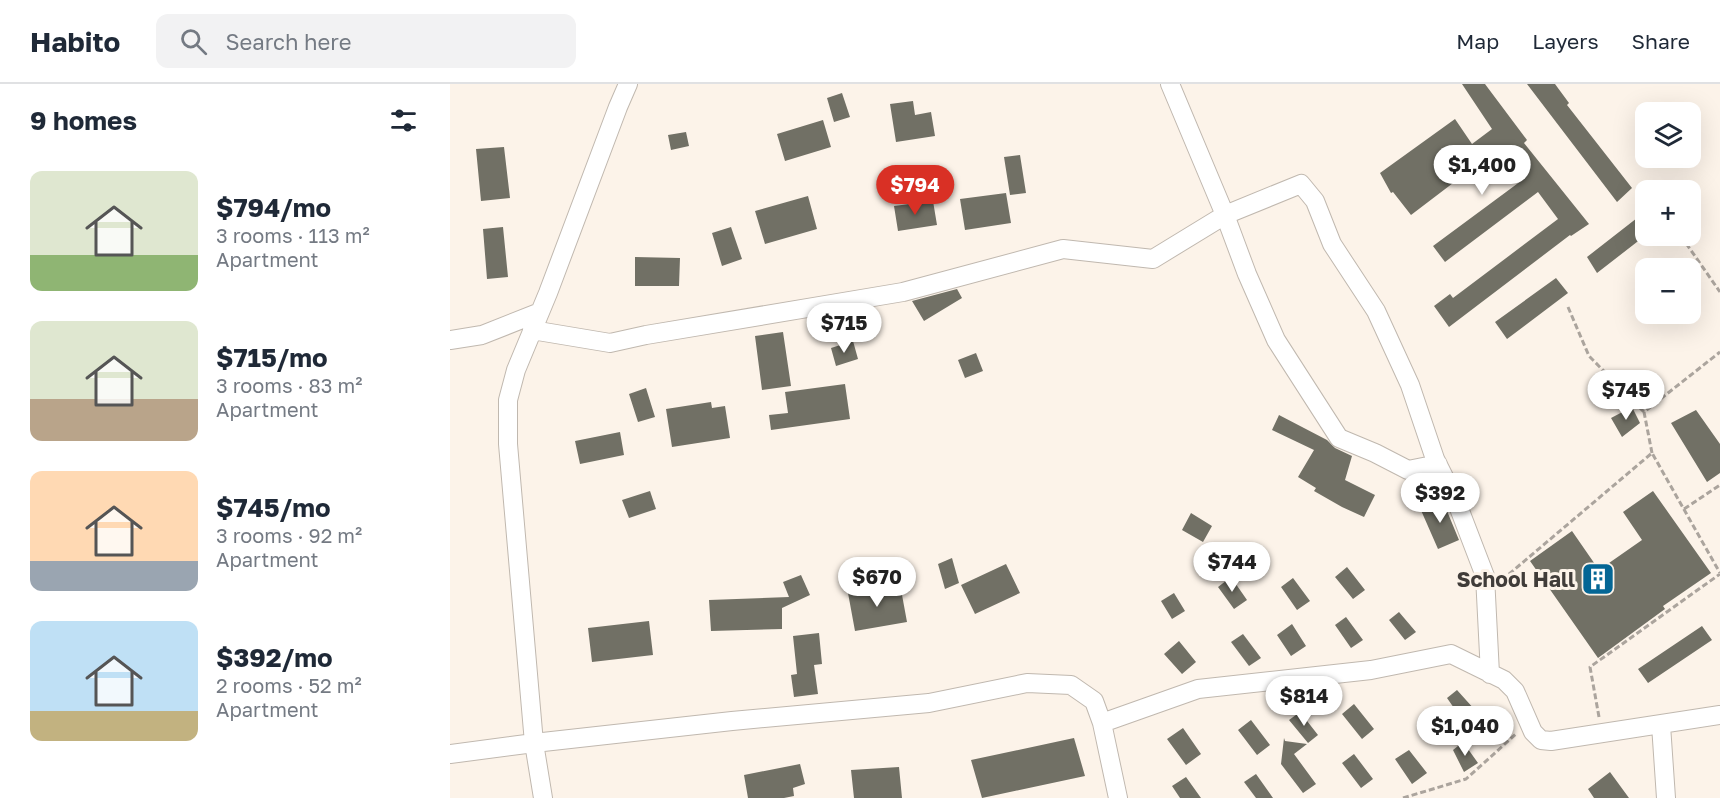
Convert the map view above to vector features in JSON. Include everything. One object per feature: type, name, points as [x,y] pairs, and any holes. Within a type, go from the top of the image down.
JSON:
[{"type":"street","points":[[543,798],[534,743],[508,444],[508,400],[516,370],[628,84]]},
{"type":"street","points":[[1170,84],[1276,340],[1339,438],[1408,470],[1438,464]]},
{"type":"street","points":[[532,330],[610,343],[903,292],[1063,249],[1153,259],[1225,215],[1301,184],[1315,201],[1332,244],[1376,311],[1410,385],[1438,464],[1457,503],[1485,576],[1490,674]]},
{"type":"street","points":[[450,340],[482,336],[540,312]]},
{"type":"street","points":[[1102,723],[1198,689],[1371,670],[1451,654],[1504,680],[1515,692],[1533,732],[1541,740],[1551,741],[1602,734],[1720,715]]},
{"type":"street","points":[[450,754],[732,721],[929,703],[1027,683],[1071,685],[1094,700],[1102,723],[1118,798]]},
{"type":"street","points":[[1661,725],[1666,798]]},
{"type":"path","points":[[1688,246],[1720,292]]},
{"type":"path","points":[[1568,307],[1589,357],[1644,412],[1652,453],[1720,573],[1590,667],[1602,734]]},
{"type":"path","points":[[1644,412],[1720,352]]},
{"type":"path","points":[[1501,581],[1652,453]]},
{"type":"path","points":[[1684,509],[1720,485]]},
{"type":"path","points":[[1403,798],[1466,779],[1529,722]]},
{"type":"building","points":[[1462,84],[1485,84],[1527,140],[1524,143],[1589,224],[1570,235],[1449,327],[1434,306],[1450,294],[1453,298],[1558,219],[1538,192],[1445,262],[1433,246],[1525,178],[1503,145],[1411,215],[1393,192],[1391,193],[1380,173],[1455,119],[1472,144],[1492,129]]},
{"type":"building","points":[[1527,84],[1555,84],[1569,103],[1567,105],[1632,188],[1617,202]]},
{"type":"building","points":[[842,93],[850,117],[834,122],[827,98]]},
{"type":"building","points":[[913,101],[915,115],[931,112],[935,136],[896,142],[890,104]]},
{"type":"building","points":[[823,120],[831,147],[785,161],[777,134]]},
{"type":"building","points":[[686,132],[689,146],[671,150],[668,135]]},
{"type":"building","points":[[504,147],[510,198],[481,201],[476,149]]},
{"type":"building","points":[[1020,155],[1026,193],[1010,195],[1004,157]]},
{"type":"building","points":[[1006,193],[1011,223],[965,230],[960,199]]},
{"type":"building","points":[[808,196],[817,229],[765,244],[755,211]]},
{"type":"building","points":[[933,201],[937,225],[898,231],[894,206]]},
{"type":"building","points":[[1635,220],[1635,244],[1597,273],[1587,257]]},
{"type":"building","points":[[503,227],[508,277],[487,279],[483,229]]},
{"type":"building","points":[[731,227],[742,259],[722,266],[712,233]]},
{"type":"building","points":[[635,257],[680,258],[679,286],[635,286]]},
{"type":"building","points":[[1556,278],[1568,293],[1507,339],[1495,322]]},
{"type":"building","points":[[957,289],[962,298],[924,321],[912,301]]},
{"type":"building","points":[[783,332],[791,386],[762,390],[755,336]]},
{"type":"building","points":[[853,341],[858,359],[836,366],[831,348]]},
{"type":"building","points":[[976,353],[983,371],[965,378],[958,360]]},
{"type":"building","points":[[845,384],[850,419],[771,430],[769,415],[788,413],[785,392]]},
{"type":"building","points":[[646,388],[655,417],[638,422],[629,394]]},
{"type":"building","points":[[711,402],[712,408],[725,406],[730,438],[672,447],[666,409]]},
{"type":"building","points":[[1632,407],[1640,423],[1622,437],[1611,418]]},
{"type":"building","points":[[1696,410],[1720,444],[1720,473],[1707,482],[1671,423]]},
{"type":"building","points":[[1279,415],[1352,456],[1345,480],[1375,495],[1364,517],[1314,491],[1316,488],[1298,477],[1314,450],[1272,430]]},
{"type":"building","points":[[620,432],[624,455],[580,464],[575,441]]},
{"type":"building","points":[[650,491],[656,509],[629,518],[622,500]]},
{"type":"building","name":"School Hall","points":[[1653,491],[1711,573],[1663,606],[1665,609],[1598,658],[1530,561],[1572,531],[1599,570],[1642,540],[1623,512]]},
{"type":"building","points":[[1442,499],[1459,540],[1438,549],[1420,508]]},
{"type":"building","points":[[1191,513],[1212,526],[1203,542],[1182,530]]},
{"type":"building","points":[[952,558],[959,583],[945,589],[938,564]]},
{"type":"building","points":[[1006,564],[1020,593],[975,614],[961,585]]},
{"type":"building","points":[[1347,567],[1365,590],[1353,599],[1335,577]]},
{"type":"building","points":[[801,575],[810,595],[782,608],[782,629],[711,631],[709,600],[789,597],[783,582]]},
{"type":"building","points":[[1231,577],[1247,600],[1234,609],[1218,587]]},
{"type":"building","points":[[1293,578],[1310,601],[1297,610],[1281,587]]},
{"type":"building","points":[[900,584],[907,622],[855,631],[848,593]]},
{"type":"building","points":[[1174,593],[1185,611],[1172,619],[1161,601]]},
{"type":"building","points":[[1399,612],[1416,632],[1405,640],[1389,620]]},
{"type":"building","points":[[1346,617],[1363,640],[1351,648],[1335,625]]},
{"type":"building","points":[[649,621],[653,655],[592,662],[588,628]]},
{"type":"building","points":[[1292,624],[1306,646],[1291,656],[1277,635]]},
{"type":"building","points":[[1702,626],[1712,640],[1648,683],[1638,669]]},
{"type":"building","points":[[819,633],[822,664],[814,665],[818,694],[794,697],[791,675],[797,674],[793,636]]},
{"type":"building","points":[[1243,634],[1261,658],[1249,666],[1231,642]]},
{"type":"building","points":[[1179,641],[1196,662],[1182,674],[1164,654]]},
{"type":"building","points":[[1457,690],[1475,710],[1463,721],[1447,698]]},
{"type":"building","points":[[1354,704],[1374,729],[1362,739],[1342,714]]},
{"type":"building","points":[[1300,712],[1318,735],[1308,743],[1289,720]]},
{"type":"building","points":[[1251,720],[1270,745],[1257,755],[1238,730]]},
{"type":"building","points":[[1183,728],[1201,754],[1186,765],[1167,739]]},
{"type":"building","points":[[1074,738],[1085,776],[982,798],[971,760]]},
{"type":"building","points":[[1284,738],[1285,741],[1307,744],[1294,754],[1316,784],[1303,793],[1281,764]]},
{"type":"building","points":[[1463,742],[1478,763],[1464,772],[1453,750]]},
{"type":"building","points":[[1409,750],[1427,773],[1412,784],[1395,759]]},
{"type":"building","points":[[1354,754],[1373,779],[1361,788],[1342,763]]},
{"type":"building","points":[[800,764],[805,784],[793,788],[794,796],[748,798],[744,775]]},
{"type":"building","points":[[899,767],[902,798],[854,798],[851,770]]},
{"type":"building","points":[[1610,772],[1629,798],[1594,798],[1588,789]]},
{"type":"building","points":[[1256,774],[1273,798],[1256,798],[1244,782]]},
{"type":"building","points":[[1186,777],[1201,798],[1180,798],[1172,786]]},
{"type":"place","name":"School Hall","points":[[1598,579]]}]
